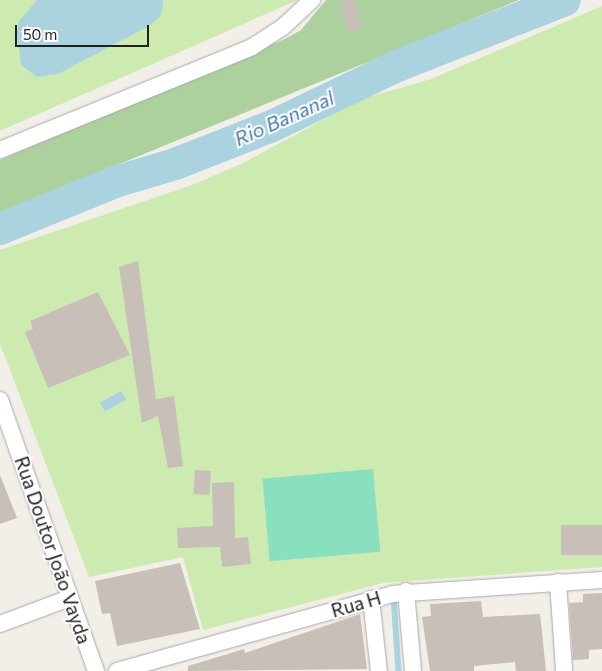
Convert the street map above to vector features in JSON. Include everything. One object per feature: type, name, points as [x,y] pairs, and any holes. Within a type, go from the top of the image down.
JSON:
[{"type":"street","points":[[0,150],[252,47],[283,27],[312,0]]},
{"type":"street","name":"Rua Doutor João Vayda","points":[[0,400],[96,671]]},
{"type":"street","name":"Rua H","points":[[117,671],[371,599],[406,591],[602,580]]},
{"type":"street","points":[[558,582],[564,671]]},
{"type":"street","points":[[406,591],[412,671]]},
{"type":"street","points":[[0,624],[70,598]]},
{"type":"street","points":[[371,599],[378,671]]},
{"type":"green space","points":[[0,0],[298,0],[0,131]]},
{"type":"green space","points":[[326,0],[519,0],[0,213],[0,160],[285,39],[301,30]]},
{"type":"green space","points":[[602,6],[602,567],[383,583],[203,630],[183,557],[89,577],[0,344],[0,250],[192,185],[241,164],[362,99],[431,79]]},
{"type":"green space","points":[[373,469],[380,552],[270,561],[262,479]]},
{"type":"water","points":[[37,0],[163,0],[163,5],[160,17],[149,26],[58,74],[37,77],[21,65],[17,33],[19,21]]},
{"type":"water","points":[[121,391],[126,400],[105,411],[100,403]]},
{"type":"building","points":[[340,0],[355,0],[363,28],[348,32]]},
{"type":"building","points":[[138,261],[156,399],[174,396],[183,466],[168,468],[158,416],[142,423],[119,267]]},
{"type":"building","points":[[98,292],[130,355],[48,388],[25,332],[33,329],[30,321]]},
{"type":"building","points":[[195,470],[211,471],[209,495],[193,494]]},
{"type":"building","points":[[0,475],[17,518],[0,524]]},
{"type":"building","points":[[234,482],[235,538],[248,537],[251,564],[222,567],[220,547],[178,548],[177,528],[213,526],[212,483]]},
{"type":"building","points":[[561,525],[602,525],[602,555],[561,555]]},
{"type":"building","points":[[180,563],[200,629],[117,646],[110,613],[102,614],[95,581]]},
{"type":"building","points":[[602,593],[602,649],[589,650],[589,659],[573,660],[569,603],[583,602],[583,594]]},
{"type":"building","points":[[481,601],[483,617],[540,614],[546,671],[516,671],[515,662],[474,666],[474,671],[430,671],[422,617],[431,616],[430,604]]},
{"type":"building","points":[[360,614],[367,669],[188,671],[188,666],[244,649],[245,653]]},
{"type":"waterway","name":"Rio Bananal","points":[[0,229],[115,182],[175,164],[272,126],[397,66],[565,0]]},
{"type":"waterway","points":[[394,596],[399,671]]}]
